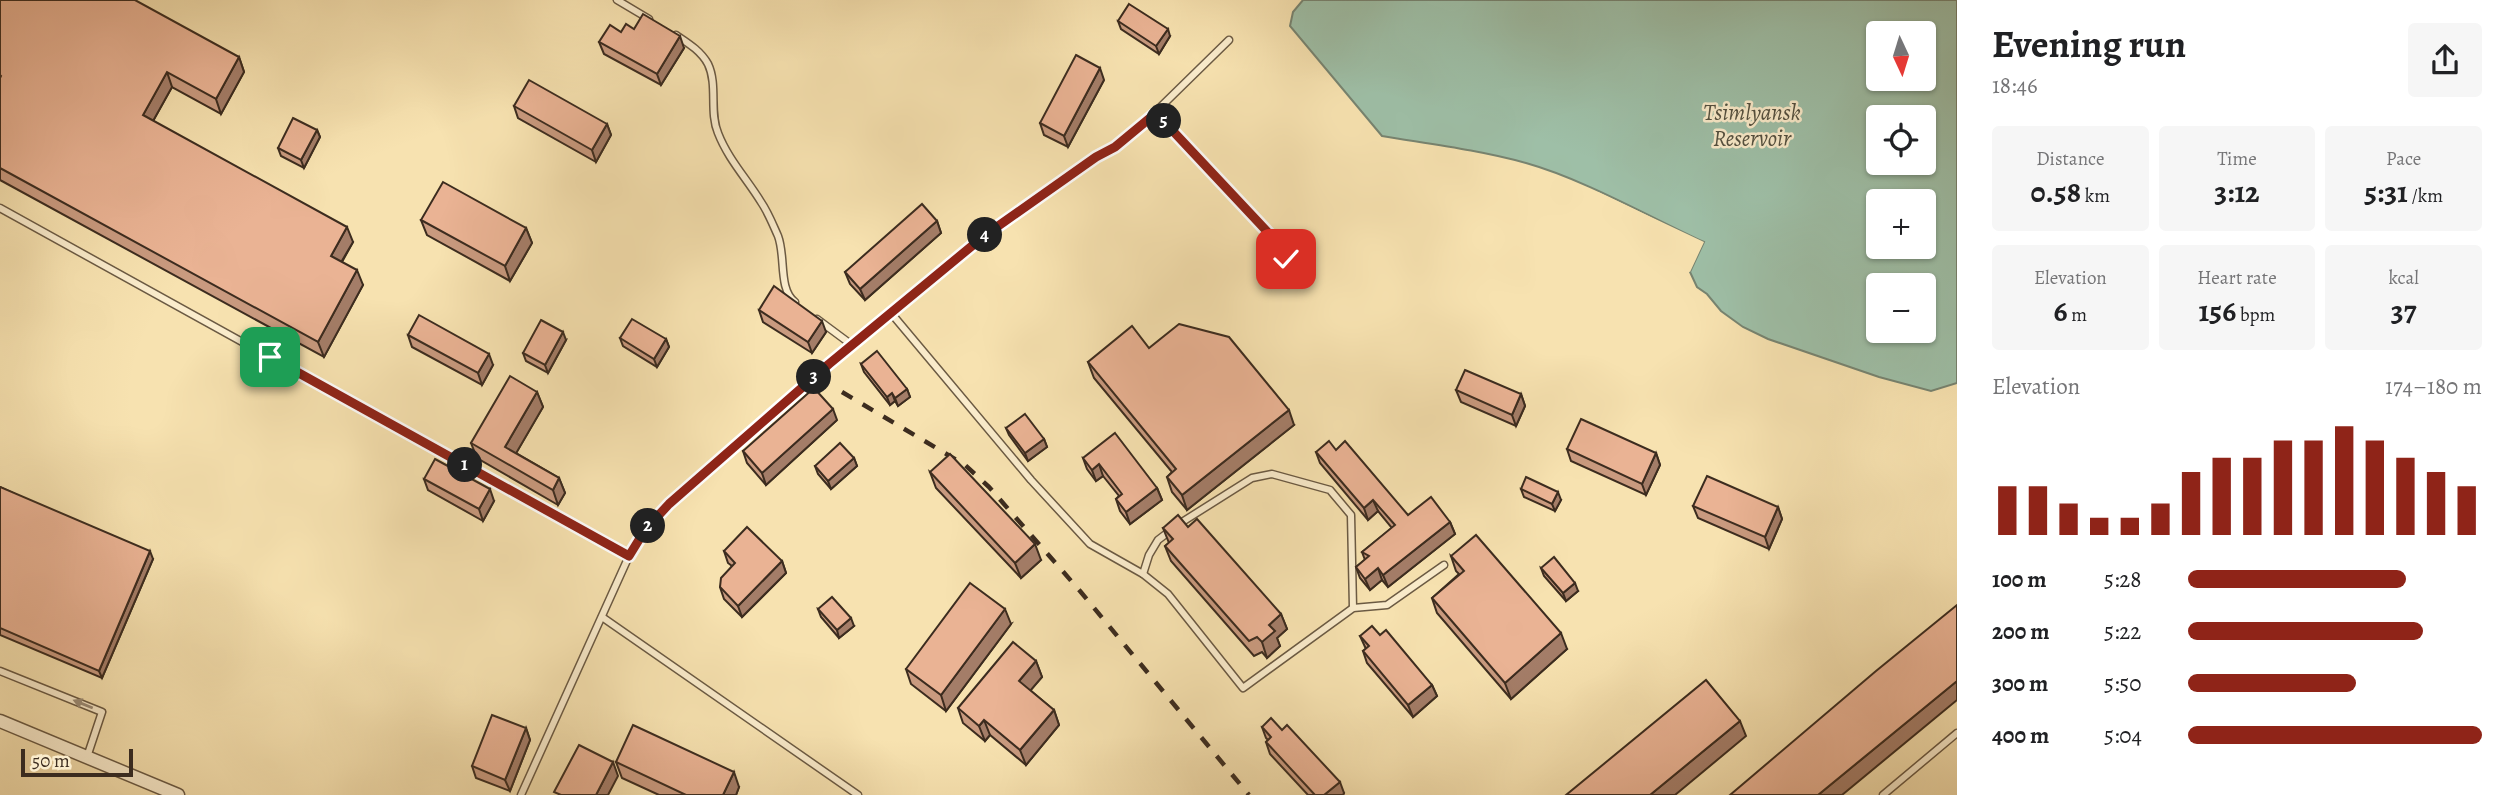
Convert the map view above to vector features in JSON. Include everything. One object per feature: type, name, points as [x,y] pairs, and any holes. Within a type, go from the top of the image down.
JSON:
[{"type":"street","points":[[0,721],[178,795]]},
{"type":"lane","points":[[617,0],[653,22]]},
{"type":"lane","points":[[665,29],[689,43],[709,65],[717,131],[740,174],[762,203],[779,239],[785,273],[782,282],[790,298],[800,306]]},
{"type":"lane","points":[[521,795],[629,556],[645,530],[669,504],[852,345],[984,236],[1096,157],[1115,147],[1156,113],[1229,40]]},
{"type":"lane","points":[[1156,113],[1282,248],[1287,264],[1301,280]]},
{"type":"lane","points":[[0,208],[629,556]]},
{"type":"lane","points":[[891,313],[1031,480],[1090,544],[1143,574],[1168,594],[1243,688],[1353,608],[1387,606],[1444,565]]},
{"type":"lane","points":[[811,314],[852,345]]},
{"type":"lane","points":[[1143,574],[1149,555],[1158,540],[1252,478],[1272,474],[1330,490],[1351,515],[1353,608]]},
{"type":"lane","points":[[602,617],[858,795]]},
{"type":"lane","points":[[0,671],[102,712],[86,757]]},
{"type":"lane","points":[[1883,795],[1957,733]]},
{"type":"water","name":"Tsimlyansk Reservoir","points":[[1303,0],[1957,0],[1957,383],[1931,391],[1879,377],[1768,339],[1743,327],[1721,311],[1707,294],[1697,287],[1690,272],[1704,242],[1570,178],[1508,158],[1382,136],[1290,26],[1293,12]]},
{"type":"pier","points":[[1598,192],[1704,242],[1690,272],[1687,271],[1699,244],[1596,196]]},
{"type":"building","points":[[0,0],[135,0],[239,57],[216,99],[167,72],[143,115],[347,227],[331,256],[357,270],[318,342],[0,168]]},
{"type":"building","points":[[1129,4],[1168,29],[1156,46],[1118,21]]},
{"type":"building","points":[[643,14],[680,36],[657,74],[599,42],[610,25],[621,32],[626,24],[634,29]]},
{"type":"building","points":[[1076,55],[1100,68],[1064,136],[1040,123]]},
{"type":"building","points":[[529,80],[607,124],[592,150],[514,106]]},
{"type":"building","points":[[293,118],[317,130],[301,160],[278,148]]},
{"type":"building","points":[[443,182],[526,228],[505,266],[421,220]]},
{"type":"building","points":[[922,204],[937,221],[860,289],[845,272]]},
{"type":"building","points":[[774,286],[822,321],[808,342],[759,310]]},
{"type":"building","points":[[419,315],[489,354],[478,373],[408,335]]},
{"type":"building","points":[[632,319],[666,339],[654,359],[620,338]]},
{"type":"building","points":[[541,320],[563,332],[545,365],[523,353]]},
{"type":"building","points":[[1179,324],[1229,337],[1289,410],[1182,495],[1167,477],[1176,469],[1088,362],[1132,326],[1149,348]]},
{"type":"building","points":[[877,351],[907,389],[895,398],[892,393],[887,397],[861,364]]},
{"type":"building","points":[[1465,370],[1521,394],[1512,415],[1456,390]]},
{"type":"building","points":[[510,376],[537,392],[505,447],[559,478],[553,490],[471,443]]},
{"type":"building","points":[[814,388],[833,409],[762,473],[743,451]]},
{"type":"building","points":[[1025,414],[1044,439],[1025,453],[1006,428]]},
{"type":"building","points":[[1581,419],[1656,453],[1642,484],[1567,449]]},
{"type":"building","points":[[1115,433],[1157,488],[1126,512],[1116,499],[1122,494],[1099,464],[1092,470],[1083,458]]},
{"type":"building","points":[[1329,441],[1336,450],[1345,441],[1408,515],[1431,497],[1450,522],[1383,575],[1378,568],[1365,579],[1356,567],[1369,556],[1362,552],[1395,525],[1373,500],[1364,508],[1316,452]]},
{"type":"building","points":[[840,443],[854,458],[828,481],[815,466]]},
{"type":"building","points":[[950,454],[1035,544],[1015,563],[930,472]]},
{"type":"building","points":[[435,459],[490,489],[479,509],[424,479]]},
{"type":"building","points":[[1707,476],[1778,507],[1765,537],[1693,506]]},
{"type":"building","points":[[1526,477],[1558,492],[1552,504],[1521,489]]},
{"type":"building","points":[[0,487],[150,551],[99,671],[0,628]]},
{"type":"building","points":[[1178,515],[1188,527],[1197,519],[1281,614],[1269,625],[1275,631],[1262,642],[1257,637],[1249,641],[1165,546],[1173,539],[1163,528]]},
{"type":"building","points":[[747,527],[782,561],[738,606],[720,587],[721,578],[735,563],[724,551]]},
{"type":"building","points":[[1476,535],[1561,633],[1505,683],[1432,598],[1464,571],[1451,556]]},
{"type":"building","points":[[1554,557],[1575,583],[1563,593],[1541,568]]},
{"type":"building","points":[[970,583],[1005,609],[941,695],[906,669]]},
{"type":"building","points":[[832,597],[851,618],[837,630],[818,609]]},
{"type":"building","points":[[1957,605],[1957,681],[1818,795],[1730,795],[1876,671]]},
{"type":"building","points":[[1372,626],[1380,635],[1386,630],[1432,685],[1408,705],[1363,651],[1369,646],[1360,636]]},
{"type":"building","points":[[1013,642],[1036,661],[1019,681],[1054,710],[1020,750],[984,720],[979,726],[958,708]]},
{"type":"building","points":[[1706,680],[1740,721],[1650,795],[1566,795]]},
{"type":"building","points":[[492,715],[526,728],[505,780],[472,766]]},
{"type":"building","points":[[1271,718],[1282,730],[1287,725],[1340,782],[1324,795],[1315,795],[1266,742],[1271,737],[1262,727]]},
{"type":"building","points":[[633,725],[734,772],[723,795],[686,795],[616,762]]},
{"type":"building","points":[[579,745],[613,762],[596,795],[561,795],[554,792]]},
{"type":"railway","points":[[842,392],[965,465],[989,487],[1080,591],[1249,795]]},
{"type":"route","points":[[270,357],[629,556],[645,530],[669,504],[829,364],[984,236],[1096,157],[1115,147],[1156,113],[1275,240],[1286,259]]}]
